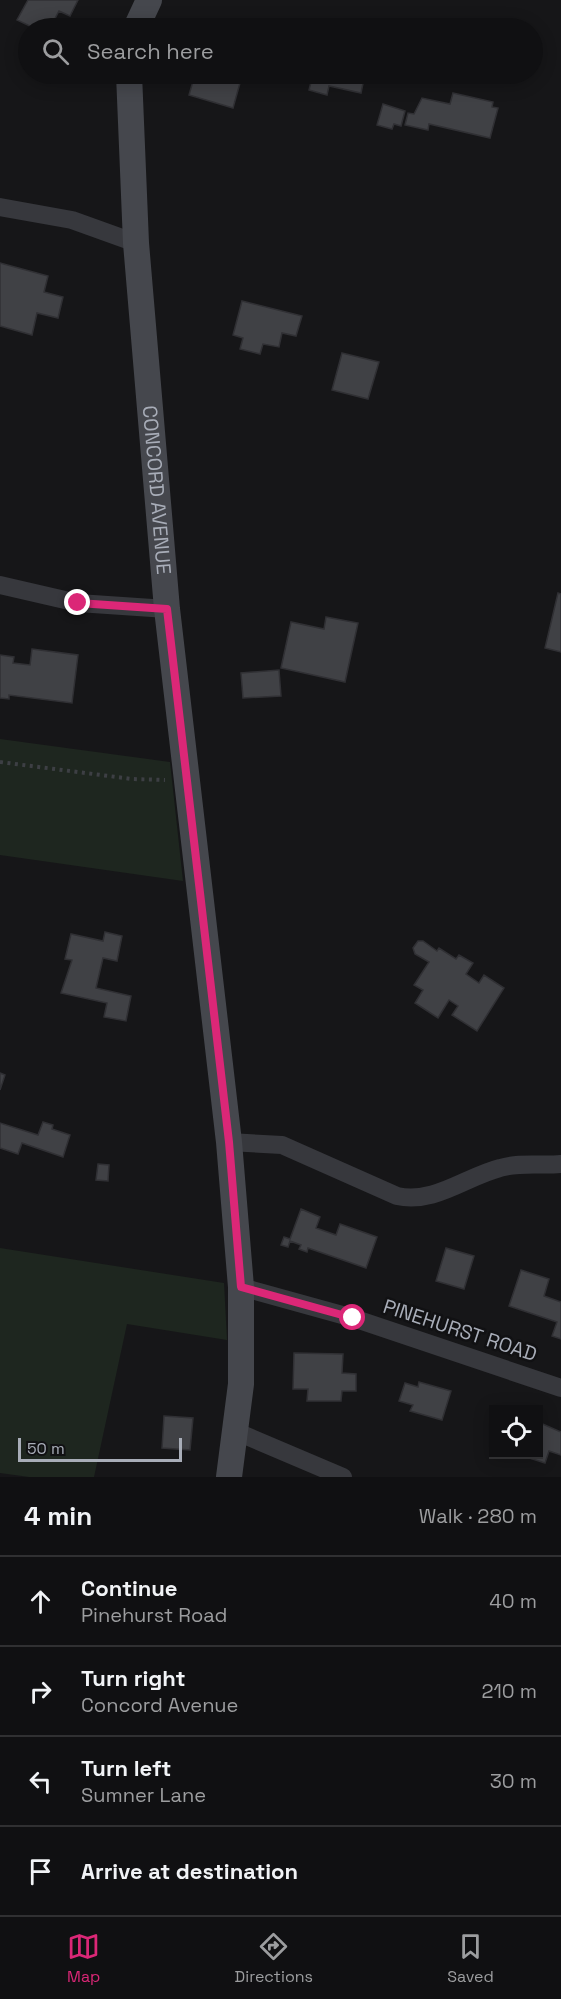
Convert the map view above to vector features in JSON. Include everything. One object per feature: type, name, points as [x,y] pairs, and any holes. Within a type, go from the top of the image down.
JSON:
[{"type":"main road","points":[[141,18],[150,0]]},
{"type":"main road","name":"CONCORD AVENUE","points":[[129,84],[135,243],[167,609],[229,1142],[241,1287],[243,1335],[237,1432],[229,1477]]},
{"type":"street","points":[[0,207],[72,220],[135,243]]},
{"type":"street","points":[[0,585],[78,603],[167,609]]},
{"type":"street","points":[[229,1142],[282,1145],[397,1197],[408,1198],[444,1191],[508,1166],[561,1164]]},
{"type":"street","name":"PINEHURST ROAD","points":[[241,1287],[353,1318],[561,1388]]},
{"type":"street","points":[[237,1432],[343,1477]]},
{"type":"path","points":[[0,762],[132,779],[187,778]]},
{"type":"shaded area","points":[[0,739],[170,762],[183,881],[0,855]]},
{"type":"shaded area","points":[[0,1248],[224,1283],[227,1340],[127,1324],[94,1477],[29,1477],[0,1473]]},
{"type":"building","points":[[28,0],[78,0],[70,16],[59,11],[55,18],[18,18]]},
{"type":"building","points":[[192,84],[240,84],[233,108],[189,95]]},
{"type":"building","points":[[310,84],[363,84],[361,93],[329,86],[327,95],[309,90]]},
{"type":"building","points":[[453,93],[493,102],[492,107],[498,108],[490,138],[429,124],[428,130],[405,125],[408,113],[414,114],[422,98],[450,104]]},
{"type":"building","points":[[383,104],[405,111],[401,126],[394,124],[392,129],[377,125]]},
{"type":"building","points":[[0,263],[48,276],[44,292],[63,297],[58,318],[37,313],[32,335],[0,326]]},
{"type":"building","points":[[242,301],[302,316],[296,336],[282,333],[279,347],[263,344],[260,354],[240,349],[243,338],[233,335]]},
{"type":"building","points":[[342,353],[379,362],[368,399],[332,390]]},
{"type":"building","points":[[558,593],[561,594],[561,652],[545,648]]},
{"type":"building","points":[[326,617],[358,623],[345,682],[281,668],[291,622],[324,629]]},
{"type":"building","points":[[32,649],[78,655],[72,703],[9,695],[9,699],[0,698],[0,655],[14,657],[13,663],[30,665]]},
{"type":"building","points":[[279,670],[281,696],[243,698],[241,673]]},
{"type":"building","points":[[105,932],[122,936],[117,961],[103,958],[96,988],[131,996],[126,1021],[104,1017],[107,1003],[61,993],[72,960],[65,959],[71,934],[103,941]]},
{"type":"building","points":[[418,941],[423,941],[437,951],[439,948],[456,959],[459,955],[473,963],[466,974],[479,983],[484,975],[504,988],[477,1031],[452,1015],[458,1006],[449,1000],[438,1018],[415,1003],[423,990],[414,985],[429,962],[415,954],[413,948]]},
{"type":"building","points":[[0,1073],[5,1075],[0,1090]]},
{"type":"building","points":[[43,1122],[53,1125],[52,1129],[70,1135],[63,1157],[22,1143],[18,1154],[0,1148],[0,1123],[38,1135]]},
{"type":"building","points":[[98,1164],[109,1165],[108,1181],[96,1180]]},
{"type":"building","points":[[301,1209],[320,1217],[316,1228],[336,1235],[340,1224],[377,1237],[366,1268],[308,1248],[307,1252],[299,1249],[301,1245],[290,1241],[288,1247],[281,1245],[284,1237],[290,1239]]},
{"type":"building","points":[[446,1248],[474,1256],[464,1289],[436,1281]]},
{"type":"building","points":[[521,1270],[549,1279],[544,1296],[561,1302],[561,1339],[552,1336],[557,1322],[509,1306]]},
{"type":"building","points":[[294,1353],[343,1354],[342,1373],[356,1374],[356,1391],[342,1391],[341,1401],[307,1401],[308,1389],[293,1389]]},
{"type":"building","points":[[419,1382],[451,1391],[442,1420],[410,1411],[413,1405],[399,1401],[405,1383],[418,1387]]},
{"type":"building","points":[[164,1416],[193,1418],[190,1450],[162,1448]]},
{"type":"building","points":[[543,1424],[561,1432],[561,1455],[549,1451],[545,1463],[533,1459],[543,1459]]},
{"type":"route","points":[[78,603],[167,609],[229,1142],[241,1287],[353,1318]]}]
